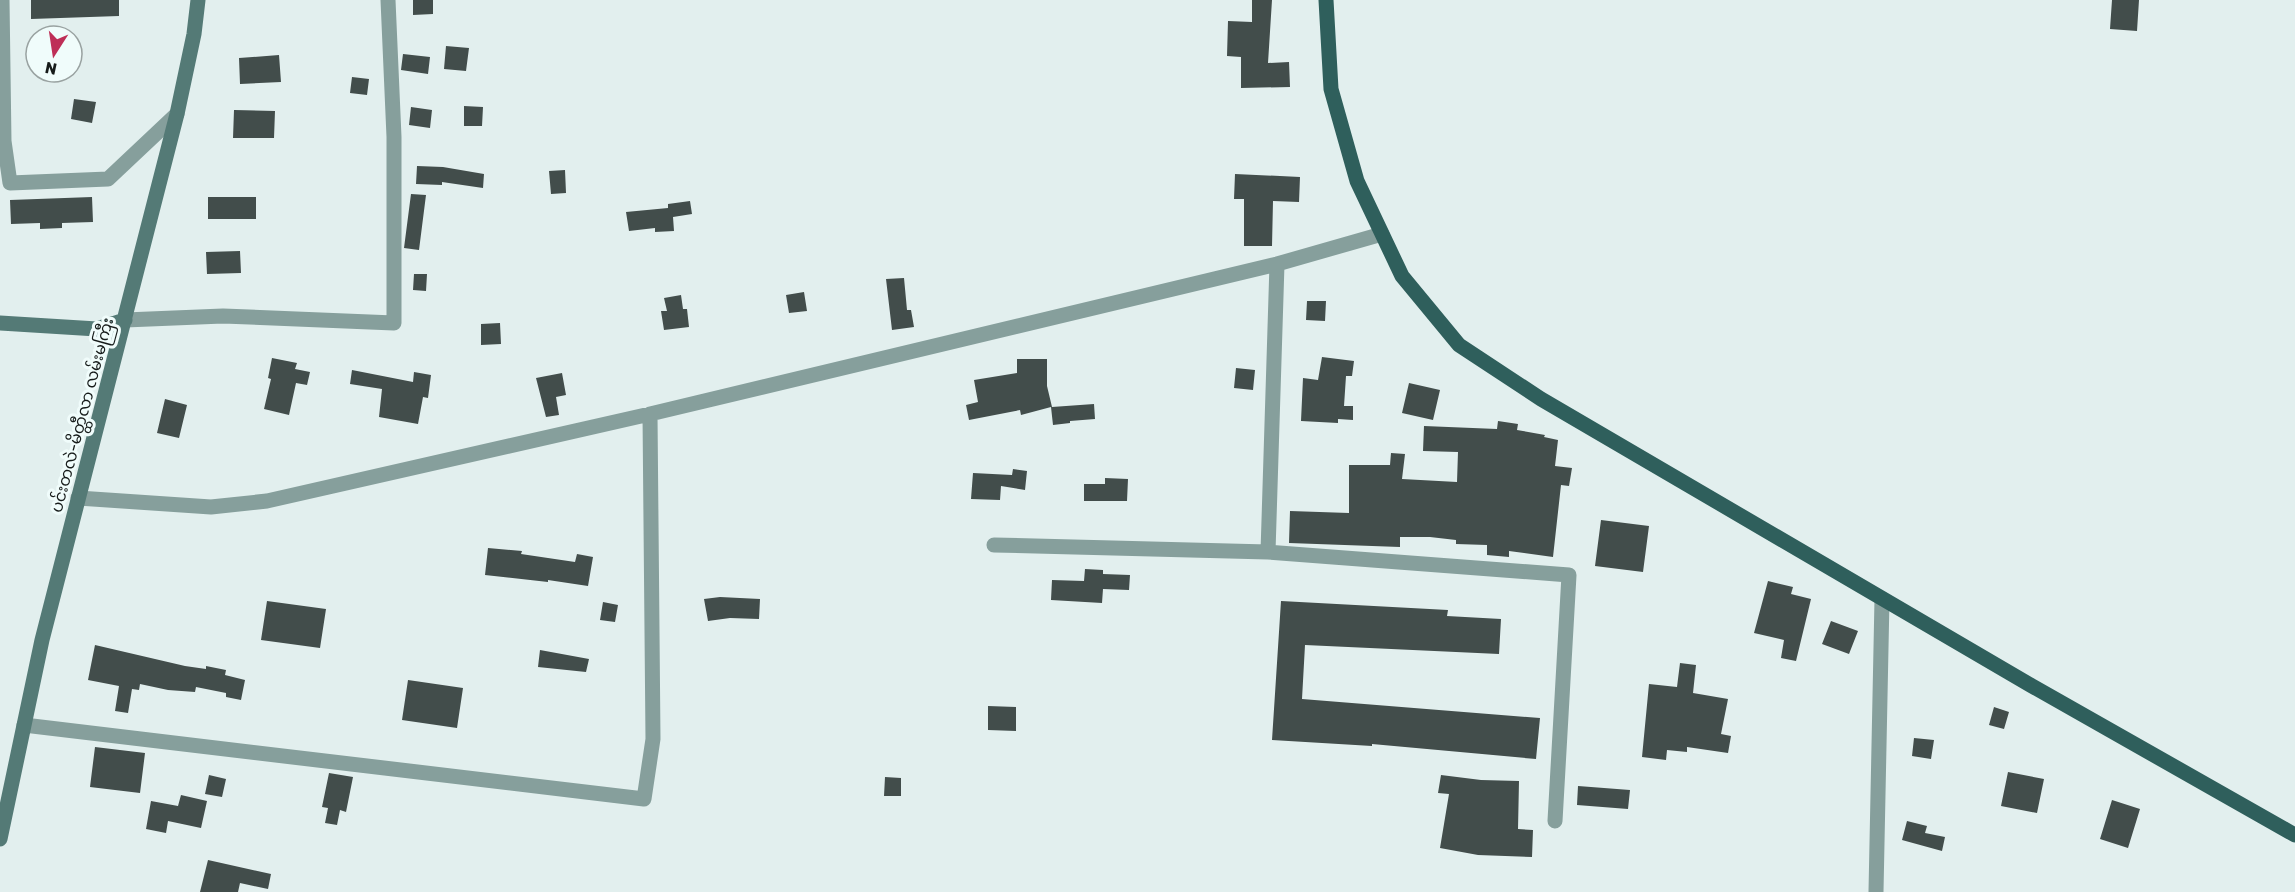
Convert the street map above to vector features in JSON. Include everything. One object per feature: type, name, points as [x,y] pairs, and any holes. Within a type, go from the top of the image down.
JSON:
[{"type":"main road","points":[[1326,0],[1331,89],[1357,181],[1402,276],[1459,345],[1541,399],[1882,599],[2295,835]]},
{"type":"street","points":[[2,0],[5,183],[108,178],[177,114]]},
{"type":"street","name":"ပင်းတလဲ-မိတ္ထီလာ လမ်းမကြီး","points":[[0,838],[42,640],[177,114],[194,34],[198,0]]},
{"type":"street","points":[[0,323],[97,329],[125,320],[223,316],[394,323],[394,137],[388,0]]},
{"type":"street","points":[[78,498],[211,507],[267,501],[650,414],[1277,264],[1382,234]]},
{"type":"street","points":[[1268,552],[1277,264]]},
{"type":"street","points":[[24,725],[644,799],[653,739],[650,414]]},
{"type":"street","points":[[994,545],[1268,552],[1569,575],[1555,821]]},
{"type":"street","points":[[1876,892],[1882,599]]},
{"type":"building","points":[[31,0],[119,0],[119,16],[31,19]]},
{"type":"building","points":[[413,0],[433,0],[433,14],[413,15]]},
{"type":"building","points":[[1252,0],[1272,0],[1268,63],[1289,62],[1290,87],[1241,88],[1241,57],[1227,56],[1228,21],[1252,22]]},
{"type":"building","points":[[2112,0],[2139,0],[2137,31],[2110,29]]},
{"type":"building","points":[[446,46],[469,48],[466,71],[444,69]]},
{"type":"building","points":[[403,54],[430,57],[428,74],[401,70]]},
{"type":"building","points":[[279,55],[281,82],[240,84],[239,58]]},
{"type":"building","points":[[352,77],[369,79],[367,95],[350,93]]},
{"type":"building","points":[[74,99],[96,102],[92,123],[71,119]]},
{"type":"building","points":[[464,106],[483,107],[482,126],[464,126]]},
{"type":"building","points":[[411,107],[432,110],[430,128],[409,125]]},
{"type":"building","points":[[234,110],[275,111],[274,138],[233,138]]},
{"type":"building","points":[[417,166],[443,167],[484,174],[483,188],[442,182],[442,185],[416,184]]},
{"type":"building","points":[[565,170],[566,193],[551,194],[549,171]]},
{"type":"building","points":[[1235,174],[1300,177],[1299,202],[1273,201],[1272,246],[1244,246],[1244,199],[1234,199]]},
{"type":"building","points":[[411,194],[426,195],[419,250],[404,248]]},
{"type":"building","points":[[92,197],[93,222],[62,223],[62,228],[40,229],[40,223],[11,224],[10,200]]},
{"type":"building","points":[[208,197],[256,197],[256,219],[208,219]]},
{"type":"building","points":[[690,201],[692,214],[673,217],[674,231],[655,232],[655,228],[629,231],[626,212],[668,208],[668,204]]},
{"type":"building","points":[[240,251],[241,273],[207,274],[206,252]]},
{"type":"building","points":[[414,274],[427,274],[426,291],[413,290]]},
{"type":"building","points":[[904,278],[907,310],[911,310],[914,327],[892,330],[886,279]]},
{"type":"building","points":[[804,292],[807,311],[789,313],[786,295]]},
{"type":"building","points":[[681,295],[683,309],[687,309],[689,327],[664,330],[661,311],[667,311],[664,298]]},
{"type":"building","points":[[1307,301],[1326,301],[1325,321],[1306,320]]},
{"type":"building","points":[[500,323],[501,344],[481,345],[481,324]]},
{"type":"building","points":[[1322,357],[1354,361],[1352,376],[1346,376],[1344,406],[1353,406],[1353,420],[1338,419],[1338,423],[1301,421],[1303,378],[1318,380]]},
{"type":"building","points":[[272,358],[297,363],[295,369],[310,372],[307,385],[296,383],[289,415],[264,409],[271,379],[268,378]]},
{"type":"building","points":[[1017,359],[1047,359],[1047,386],[1052,407],[1094,404],[1095,419],[1053,425],[1051,407],[1021,415],[1020,410],[969,420],[966,405],[978,402],[974,380],[1017,373]]},
{"type":"building","points":[[1236,368],[1255,370],[1253,390],[1234,388]]},
{"type":"building","points":[[352,370],[413,382],[414,372],[431,375],[428,398],[423,397],[418,424],[379,417],[382,389],[350,384]]},
{"type":"building","points":[[562,373],[566,395],[556,397],[559,415],[546,417],[536,378]]},
{"type":"building","points":[[1409,383],[1440,390],[1433,420],[1402,413]]},
{"type":"building","points":[[165,399],[187,405],[179,438],[157,433]]},
{"type":"building","points":[[1498,421],[1518,424],[1517,430],[1558,440],[1555,466],[1572,468],[1569,486],[1561,485],[1553,557],[1509,551],[1509,557],[1487,555],[1487,545],[1456,544],[1456,540],[1430,537],[1400,537],[1400,547],[1289,543],[1290,511],[1349,513],[1349,465],[1390,465],[1391,453],[1405,454],[1402,479],[1457,482],[1458,452],[1423,451],[1424,426],[1497,429]]},
{"type":"building","points":[[1013,469],[1027,471],[1025,490],[1001,486],[1000,500],[971,499],[973,473],[1012,475]]},
{"type":"building","points":[[1105,478],[1128,479],[1127,501],[1084,501],[1084,484],[1105,484]]},
{"type":"building","points":[[1601,520],[1649,526],[1643,572],[1595,566]]},
{"type":"building","points":[[488,548],[522,551],[521,554],[575,562],[577,554],[593,557],[588,586],[485,575]]},
{"type":"building","points":[[1085,569],[1103,570],[1103,574],[1130,575],[1129,590],[1103,589],[1102,603],[1051,600],[1052,580],[1084,581]]},
{"type":"building","points":[[1768,581],[1793,587],[1791,594],[1811,599],[1796,661],[1781,658],[1784,640],[1754,633]]},
{"type":"building","points":[[720,597],[760,599],[759,619],[730,618],[708,621],[704,599]]},
{"type":"building","points":[[267,601],[326,609],[320,648],[261,640]]},
{"type":"building","points":[[1281,601],[1448,610],[1447,616],[1501,619],[1499,654],[1305,645],[1302,699],[1540,718],[1536,759],[1372,744],[1372,746],[1272,740]]},
{"type":"building","points":[[603,602],[618,605],[615,622],[600,620]]},
{"type":"building","points":[[1831,621],[1858,631],[1849,654],[1822,644]]},
{"type":"building","points":[[95,645],[185,666],[206,669],[206,666],[226,670],[225,675],[245,680],[241,700],[226,697],[226,693],[196,687],[195,692],[168,690],[140,684],[139,690],[132,689],[128,713],[115,711],[119,686],[88,680]]},
{"type":"building","points":[[540,650],[589,659],[586,672],[538,667]]},
{"type":"building","points":[[1680,663],[1696,665],[1693,693],[1728,699],[1721,734],[1731,736],[1728,753],[1687,747],[1687,752],[1667,750],[1666,760],[1642,757],[1649,684],[1677,687]]},
{"type":"building","points":[[408,680],[463,688],[457,728],[402,720]]},
{"type":"building","points":[[988,706],[1016,707],[1016,731],[988,730]]},
{"type":"building","points":[[1994,707],[2009,712],[2004,729],[1989,725]]},
{"type":"building","points":[[1914,738],[1934,740],[1931,759],[1912,756]]},
{"type":"building","points":[[95,747],[145,753],[140,793],[90,787]]},
{"type":"building","points":[[2008,772],[2044,779],[2037,813],[2001,806]]},
{"type":"building","points":[[329,773],[353,777],[346,812],[340,810],[337,825],[325,823],[328,808],[322,807]]},
{"type":"building","points":[[209,775],[226,779],[222,797],[205,794]]},
{"type":"building","points":[[1441,775],[1481,780],[1519,781],[1518,829],[1533,830],[1532,857],[1478,855],[1440,848],[1449,794],[1438,793]]},
{"type":"building","points":[[885,777],[901,778],[901,796],[884,796]]},
{"type":"building","points":[[1578,786],[1630,790],[1628,809],[1577,805]]},
{"type":"building","points":[[181,795],[207,801],[201,828],[168,821],[166,833],[146,829],[151,801],[178,806]]},
{"type":"building","points":[[2112,800],[2140,809],[2128,848],[2100,839]]},
{"type":"building","points":[[1907,821],[1927,826],[1925,833],[1945,837],[1942,851],[1902,840]]},
{"type":"building","points":[[208,860],[271,874],[268,889],[240,883],[238,892],[200,892]]}]
